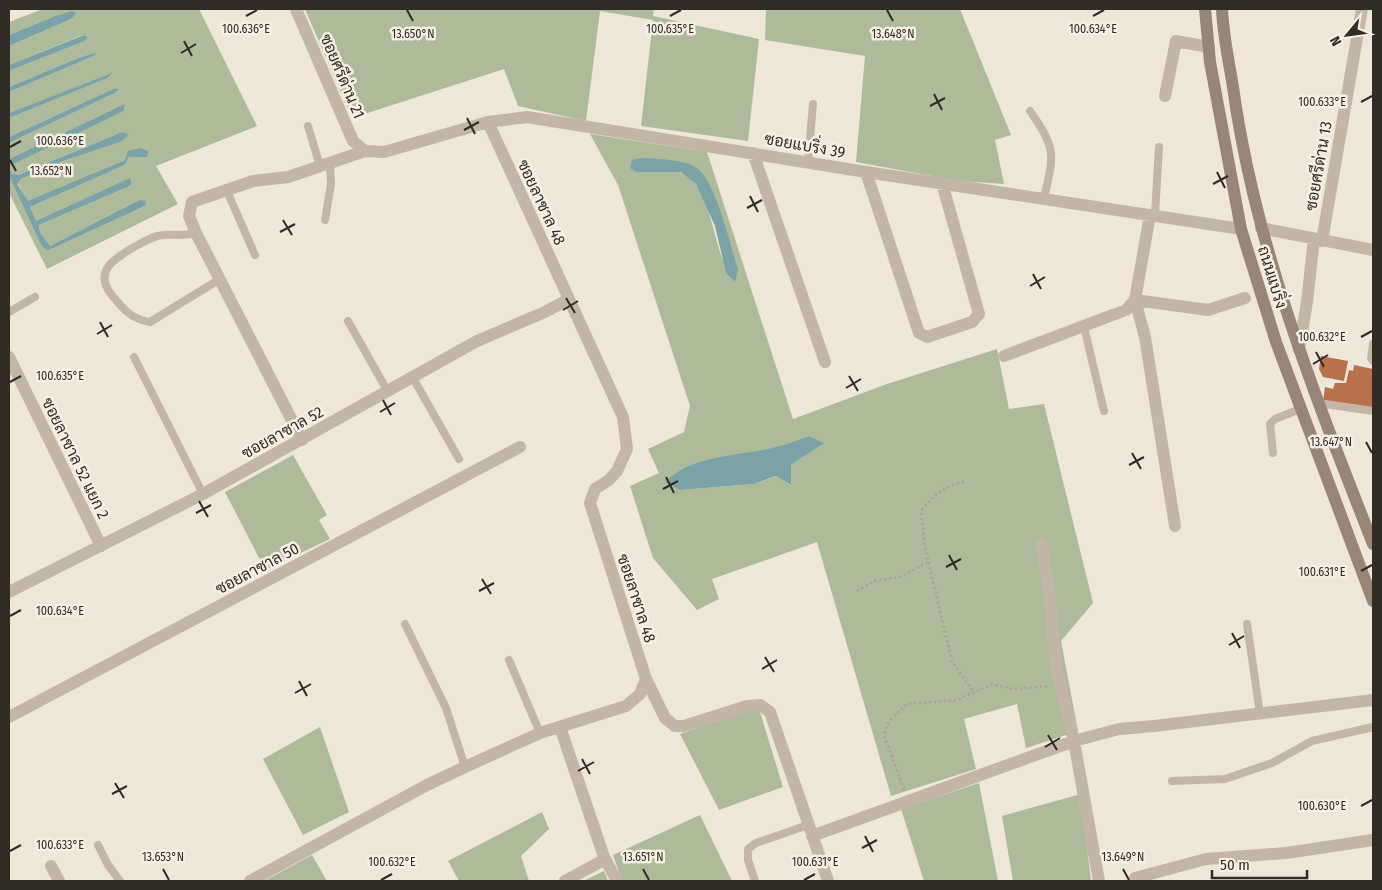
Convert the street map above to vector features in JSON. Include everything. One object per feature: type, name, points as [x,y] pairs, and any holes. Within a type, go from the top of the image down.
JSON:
[{"type":"main road","name":"ถนนแบริ่ง","points":[[1205,9],[1220,123],[1242,229],[1276,342],[1373,601]]},
{"type":"main road","name":"ถนนแบริ่ง","points":[[1222,9],[1237,120],[1261,228],[1299,350],[1373,544]]},
{"type":"street","name":"ซอยศรีด่าน 21","points":[[296,9],[354,141],[365,151]]},
{"type":"street","name":"ซอยศรีด่าน 13","points":[[1299,350],[1362,9]]},
{"type":"street","points":[[1165,96],[1176,41],[1209,47]]},
{"type":"street","name":"ซอยแบริ่ง 39","points":[[196,233],[189,216],[192,202],[253,181],[288,176],[365,151],[384,152],[488,122],[527,117],[808,161],[866,172],[1242,229]]},
{"type":"street","name":"ซอยลาซาล 48","points":[[488,122],[623,418],[628,449],[617,471],[595,489],[590,503],[646,680],[666,718],[675,726],[684,726],[747,706],[760,705],[770,712],[810,830]]},
{"type":"street","points":[[753,153],[825,362]]},
{"type":"street","points":[[866,172],[919,333],[927,337],[972,322],[979,314],[942,183]]},
{"type":"street","points":[[1152,215],[1135,300],[1145,337],[1175,526]]},
{"type":"street","points":[[1261,228],[1373,250]]},
{"type":"street","points":[[196,233],[302,440]]},
{"type":"street","points":[[1135,300],[1208,310],[1245,298]]},
{"type":"street","name":"ซอยลาซาล 52","points":[[9,592],[203,494],[476,341],[545,312],[568,299]]},
{"type":"street","points":[[1004,356],[1084,328],[1126,310],[1135,300]]},
{"type":"street","name":"ซอยลาซาล 52 แยก 2","points":[[9,357],[101,546]]},
{"type":"street","name":"ซอยลาซาล 50","points":[[9,717],[520,447]]},
{"type":"street","points":[[1042,544],[1050,598],[1056,668],[1074,741],[1099,881]]},
{"type":"street","points":[[250,881],[427,785],[465,767],[540,733],[626,706],[640,694],[646,680]]},
{"type":"street","points":[[828,881],[810,830],[908,801],[1074,741],[1119,728],[1260,714],[1373,700]]},
{"type":"street","points":[[560,727],[604,857],[617,881]]},
{"type":"street","points":[[1135,878],[1206,859],[1286,853],[1373,840]]},
{"type":"street","points":[[565,881],[602,861],[604,857]]},
{"type":"street","points":[[51,866],[59,881]]},
{"type":"lane","points":[[808,161],[813,104]]},
{"type":"lane","points":[[1030,111],[1045,133],[1052,150],[1052,164],[1044,198]]},
{"type":"lane","points":[[308,126],[325,164],[331,184],[325,220]]},
{"type":"lane","points":[[1152,215],[1159,147]]},
{"type":"lane","points":[[227,191],[255,255]]},
{"type":"lane","points":[[196,233],[185,236],[160,235],[150,238],[114,259],[106,269],[104,277],[109,291],[126,312],[138,320],[150,322],[220,279]]},
{"type":"lane","points":[[9,312],[35,297]]},
{"type":"lane","points":[[348,321],[388,392]]},
{"type":"lane","points":[[1084,328],[1104,411]]},
{"type":"lane","points":[[1373,344],[1371,358],[1373,361]]},
{"type":"lane","points":[[134,357],[203,494]]},
{"type":"lane","points":[[413,378],[459,459]]},
{"type":"lane","points":[[1318,403],[1373,411]]},
{"type":"lane","points":[[1273,453],[1270,424],[1275,419],[1300,409]]},
{"type":"lane","points":[[404,624],[446,708],[465,767]]},
{"type":"lane","points":[[1247,624],[1260,714]]},
{"type":"lane","points":[[509,660],[540,733]]},
{"type":"lane","points":[[1172,781],[1225,779],[1272,763],[1312,741],[1373,727]]},
{"type":"lane","points":[[755,881],[748,860],[748,849],[756,843],[810,830]]},
{"type":"lane","points":[[98,845],[120,881]]},
{"type":"path","points":[[964,482],[947,486],[930,499],[921,511],[928,562],[952,662],[973,691]]},
{"type":"path","points":[[857,591],[874,581],[901,577],[928,562]]},
{"type":"path","points":[[908,801],[884,735],[889,721],[907,704],[957,700],[973,691],[992,684],[1013,690],[1060,684]]},
{"type":"green space","points":[[43,9],[199,9],[257,126],[156,166],[178,204],[47,269],[9,193],[9,176],[41,245],[47,251],[145,206],[139,200],[50,246],[40,232],[39,225],[130,186],[132,184],[130,179],[35,222],[30,207],[125,165],[129,157],[140,156],[140,148],[125,160],[28,202],[17,183],[21,179],[129,134],[122,132],[18,175],[12,175],[9,166],[14,162],[124,111],[125,105],[9,159],[9,143],[115,93],[119,89],[115,88],[9,137],[9,118],[108,78],[111,74],[9,113],[9,92],[94,56],[97,52],[9,87],[9,71],[85,41],[88,37],[83,35],[9,65],[9,46],[71,19],[75,14],[55,16],[9,35],[9,22]]},
{"type":"green space","points":[[305,9],[654,9],[653,16],[759,39],[748,141],[641,126],[653,20],[600,11],[586,121],[518,106],[504,69],[352,118]]},
{"type":"green space","points":[[766,9],[960,9],[1011,135],[995,140],[1004,184],[959,181],[856,162],[865,56],[765,40]]},
{"type":"green space","points":[[590,134],[707,152],[793,419],[887,384],[997,349],[1009,409],[1044,404],[1093,603],[1061,641],[1078,731],[1026,748],[1017,704],[964,719],[976,769],[891,796],[817,542],[712,579],[719,599],[697,610],[653,558],[630,486],[659,473],[648,449],[684,432],[690,406],[618,185]],"holes":[[[698,169],[735,282],[722,258],[706,205],[699,189],[691,178],[674,171],[637,172]],[[809,436],[823,443],[791,465],[790,485],[777,476],[754,484],[680,490],[780,446]]]},
{"type":"green space","points":[[293,455],[327,515],[319,520],[330,539],[267,569],[258,556],[225,492]]},
{"type":"green space","points":[[751,709],[760,712],[783,787],[719,810],[680,734]]},
{"type":"green space","points":[[320,727],[349,812],[303,835],[263,759]]},
{"type":"green space","points":[[979,783],[998,881],[924,881],[901,809]]},
{"type":"green space","points":[[1081,794],[1091,881],[1013,881],[1002,816]]},
{"type":"green space","points":[[542,812],[549,829],[521,856],[529,881],[459,881],[448,861]]},
{"type":"green space","points":[[700,815],[732,881],[622,881],[613,855]]},
{"type":"green space","points":[[312,855],[327,881],[264,881]]},
{"type":"green space","points":[[604,871],[608,881],[583,881]]},
{"type":"water","points":[[73,11],[76,14],[71,19],[9,46],[9,35],[55,16]]},
{"type":"water","points":[[84,35],[88,37],[85,41],[9,71],[9,65]]},
{"type":"water","points":[[97,52],[94,56],[9,92],[9,87]]},
{"type":"water","points":[[112,73],[108,78],[9,118],[9,113]]},
{"type":"water","points":[[115,88],[119,89],[115,93],[9,143],[9,137]]},
{"type":"water","points":[[125,104],[124,111],[9,166],[9,159]]},
{"type":"water","points":[[122,132],[129,134],[122,141],[66,160],[21,179],[17,184],[28,201],[125,160],[128,151],[140,148],[148,151],[147,157],[129,157],[125,165],[30,207],[36,221],[130,178],[132,184],[130,186],[39,225],[40,232],[50,246],[139,200],[146,201],[145,206],[47,251],[41,245],[9,176],[9,166],[12,174],[18,175]]},
{"type":"water","points":[[642,158],[687,163],[698,169],[705,176],[727,231],[738,269],[735,282],[726,273],[715,226],[696,184],[681,172],[636,172],[630,168],[632,160]]},
{"type":"water","points":[[809,436],[824,443],[791,465],[791,485],[776,476],[754,484],[680,490],[665,482],[690,466],[704,461],[765,450]]},
{"type":"building","points":[[1321,356],[1348,361],[1344,381],[1323,377],[1319,369]]},
{"type":"building","points":[[1354,365],[1373,369],[1373,410],[1323,402],[1325,387],[1333,389],[1335,383],[1346,383],[1349,370],[1353,371]]}]
